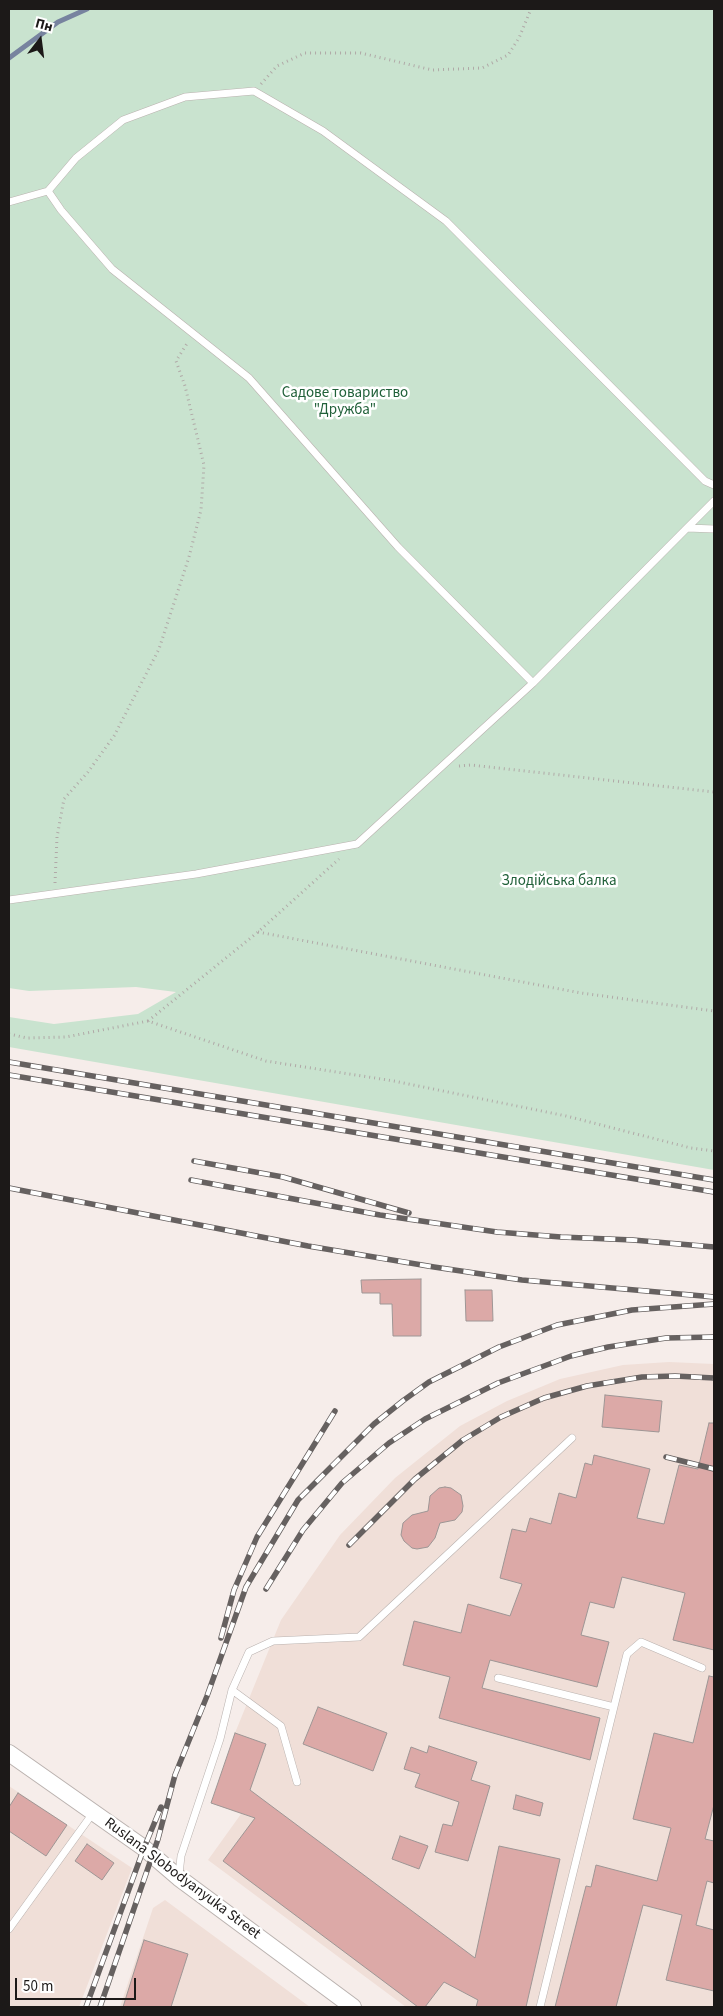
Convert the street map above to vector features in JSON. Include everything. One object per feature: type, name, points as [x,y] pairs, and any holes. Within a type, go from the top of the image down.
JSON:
[{"type":"street","name":"Ruslana Slobodyanyuka Street","points":[[9,1753],[144,1848],[179,1878],[353,2007]]},
{"type":"lane","points":[[9,202],[48,191],[76,158],[122,120],[185,97],[254,92],[323,131],[446,221],[704,481],[714,485]]},
{"type":"lane","points":[[48,191],[61,210],[112,269],[191,334],[249,378],[398,547],[534,683]]},
{"type":"lane","points":[[9,900],[196,874],[357,844],[534,683],[714,501]]},
{"type":"lane","points":[[687,528],[714,529]]},
{"type":"lane","points":[[179,1878],[181,1856],[220,1739],[232,1690],[249,1652],[273,1641],[359,1637],[572,1438]]},
{"type":"lane","points":[[540,2007],[627,1654],[641,1642],[702,1668]]},
{"type":"lane","points":[[498,1678],[614,1707]]},
{"type":"lane","points":[[232,1690],[281,1726],[297,1782]]},
{"type":"lane","points":[[9,1929],[93,1812]]},
{"type":"path","points":[[254,92],[277,66],[305,53],[361,53],[432,70],[482,68],[508,55],[519,38],[531,9]]},
{"type":"path","points":[[54,894],[58,838],[64,799],[88,772],[114,736],[159,649],[192,548],[201,510],[204,465],[186,386],[176,361],[191,334]]},
{"type":"path","points":[[442,768],[471,764],[714,792]]},
{"type":"path","points":[[9,1034],[27,1038],[66,1037],[148,1021],[258,932],[357,844]]},
{"type":"path","points":[[258,932],[581,992],[714,1011]]},
{"type":"path","points":[[148,1021],[266,1061],[413,1085],[566,1116],[691,1148],[714,1151]]},
{"type":"shaded area","points":[[669,1362],[714,1364],[714,2007],[406,2007],[208,1860],[241,1814],[211,1803],[235,1733],[281,1620],[340,1535],[395,1478],[460,1426],[507,1401],[560,1379],[623,1365]]},
{"type":"shaded area","points":[[9,1786],[132,1868],[79,2007],[9,2007]]},
{"type":"shaded area","points":[[165,1900],[310,2007],[120,2007],[153,1908]]},
{"type":"green space","name":"Садове товариство \"Дружба\"","points":[[9,9],[714,9],[714,1170],[9,1047],[9,1017],[54,1024],[138,1014],[176,992],[136,987],[29,991],[9,988]]},
{"type":"building","points":[[421,1279],[421,1336],[393,1336],[392,1304],[380,1304],[380,1293],[362,1293],[361,1280]]},
{"type":"building","points":[[465,1290],[492,1290],[493,1321],[466,1321]]},
{"type":"building","points":[[605,1395],[662,1401],[659,1432],[602,1427]]},
{"type":"building","points":[[709,1423],[714,1423],[714,1650],[673,1640],[685,1593],[622,1577],[614,1608],[590,1602],[581,1635],[609,1642],[597,1687],[490,1660],[482,1688],[600,1718],[590,1760],[439,1718],[450,1677],[403,1665],[414,1621],[461,1633],[468,1604],[510,1616],[522,1584],[500,1578],[512,1529],[526,1532],[530,1518],[551,1524],[559,1493],[576,1498],[585,1463],[592,1465],[594,1455],[650,1469],[637,1518],[664,1524],[679,1465],[698,1469]]},
{"type":"building","points":[[439,1488],[451,1488],[461,1495],[462,1512],[455,1520],[440,1523],[435,1538],[428,1547],[412,1548],[404,1541],[401,1535],[403,1523],[412,1515],[428,1511],[430,1496]]},
{"type":"building","points":[[709,1676],[714,1677],[714,1805],[705,1839],[714,1841],[714,1883],[707,1881],[696,1925],[714,1930],[714,1991],[666,1980],[682,1915],[643,1905],[616,2007],[555,2007],[586,1886],[591,1887],[596,1865],[657,1881],[671,1828],[633,1819],[654,1733],[693,1743]]},
{"type":"building","points":[[318,1707],[387,1733],[373,1771],[303,1744]]},
{"type":"building","points":[[235,1733],[266,1744],[250,1790],[475,1958],[499,1846],[560,1859],[526,2007],[476,2007],[478,2000],[444,1982],[425,2007],[418,2007],[223,1861],[255,1818],[211,1803]]},
{"type":"building","points":[[429,1746],[477,1762],[471,1780],[490,1786],[468,1861],[435,1852],[443,1824],[452,1826],[459,1802],[415,1787],[420,1774],[404,1769],[411,1747],[427,1753]]},
{"type":"building","points":[[18,1793],[67,1825],[46,1856],[9,1831],[9,1807]]},
{"type":"building","points":[[516,1795],[543,1803],[540,1816],[513,1809]]},
{"type":"building","points":[[400,1836],[428,1846],[419,1869],[392,1859]]},
{"type":"building","points":[[87,1844],[114,1863],[102,1880],[75,1861]]},
{"type":"building","points":[[144,1940],[188,1954],[171,2007],[123,2007]]},
{"type":"waterway","points":[[9,58],[58,22],[87,9]]},
{"type":"railway","points":[[9,1062],[714,1180]]},
{"type":"railway","points":[[9,1075],[714,1192]]},
{"type":"railway","points":[[194,1161],[283,1177],[409,1213]]},
{"type":"railway","points":[[191,1180],[380,1215],[497,1232],[714,1247]]},
{"type":"railway","points":[[9,1188],[308,1246],[434,1267],[522,1280],[714,1297]]},
{"type":"railway","points":[[100,2007],[158,1839],[175,1775],[207,1696],[246,1587],[298,1500],[374,1424],[404,1400],[429,1382],[499,1347],[557,1325],[632,1310],[714,1304]]},
{"type":"railway","points":[[266,1589],[303,1530],[342,1483],[389,1443],[425,1419],[498,1383],[571,1356],[608,1347],[666,1338],[714,1337]]},
{"type":"railway","points":[[349,1545],[415,1479],[463,1440],[501,1417],[544,1398],[587,1386],[642,1377],[714,1378]]},
{"type":"railway","points":[[221,1638],[234,1590],[257,1537],[335,1411]]},
{"type":"railway","points":[[666,1457],[714,1469]]},
{"type":"railway","points":[[86,2007],[144,1848],[161,1807]]},
{"type":"park label","name":"Злодійська балка","points":[[559,882]]}]
